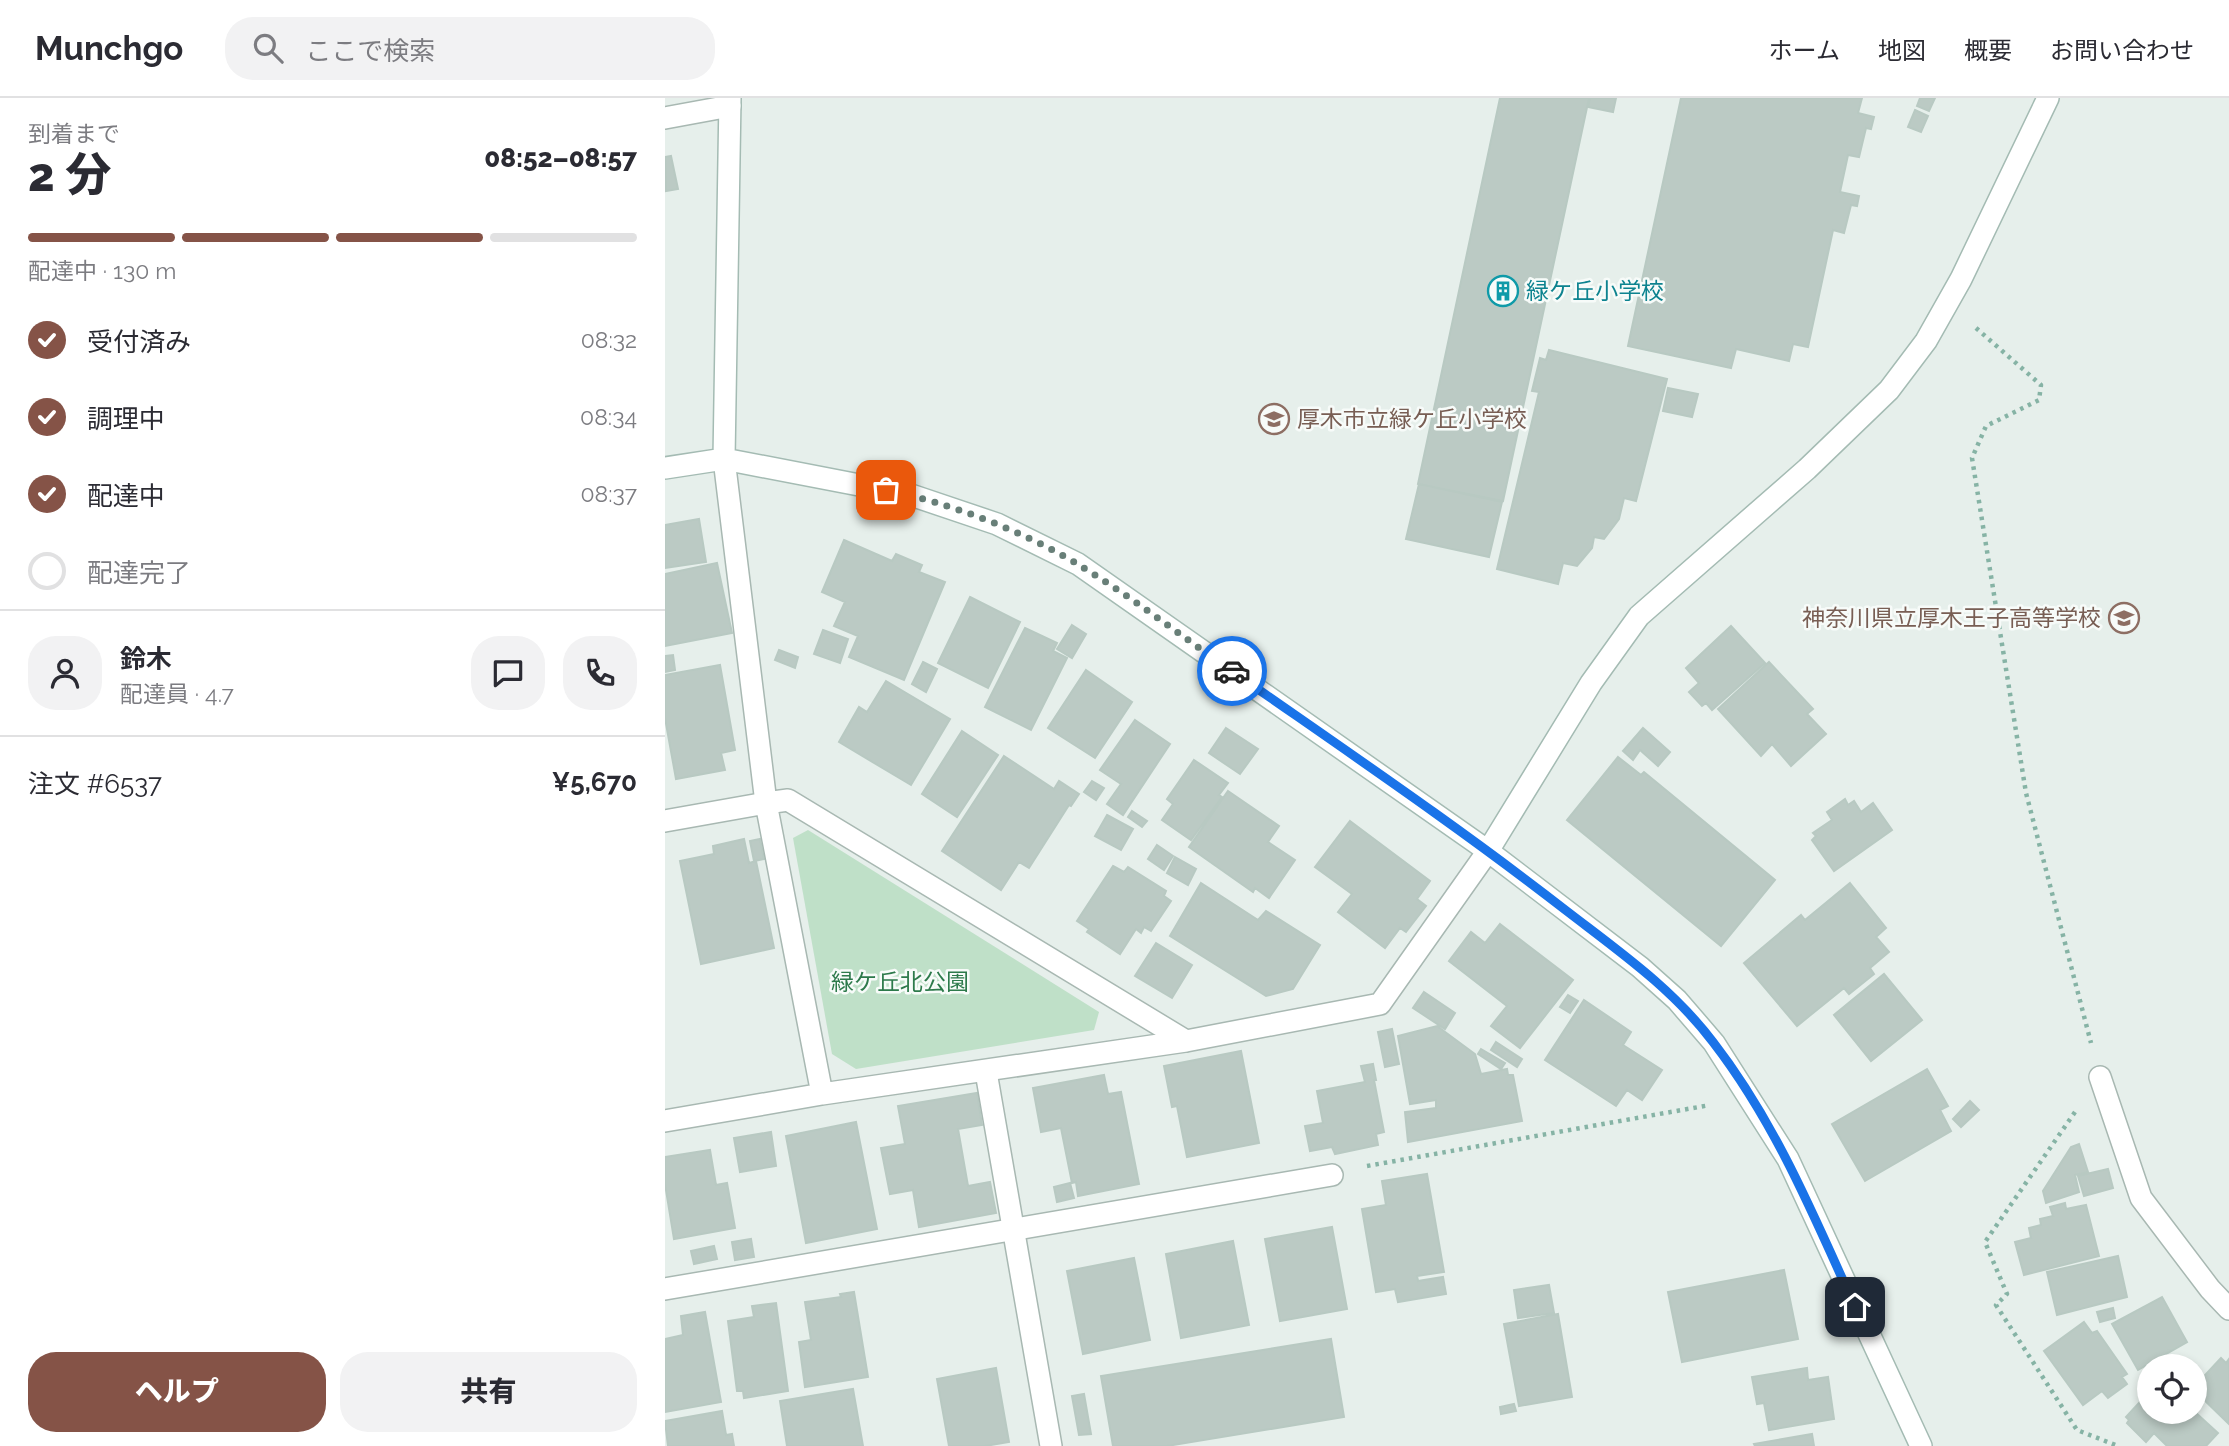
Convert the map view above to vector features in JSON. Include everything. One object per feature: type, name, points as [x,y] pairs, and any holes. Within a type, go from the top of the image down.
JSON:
[{"type":"street","points":[[665,1121],[822,1094],[1186,1041],[1380,1004],[1489,850],[1591,683],[1639,616],[1807,469],[1889,390],[1926,341],[1961,279],[2048,98]]},
{"type":"street","points":[[665,118],[730,102],[724,459],[766,803],[822,1094]]},
{"type":"street","points":[[665,468],[724,459],[911,495],[997,524],[1078,564],[1489,850],[1649,975],[1677,1000],[1714,1043],[1788,1159],[1921,1446]]},
{"type":"street","points":[[665,821],[788,800],[1186,1041]]},
{"type":"street","points":[[986,1072],[1051,1446]]},
{"type":"street","points":[[2100,1077],[2141,1198],[2210,1289],[2229,1309]]},
{"type":"street","points":[[665,1289],[1332,1175]]},
{"type":"path","points":[[1948,303],[2041,385],[2039,400],[1986,426],[1972,458],[2026,793],[2100,1077],[1986,1242],[2007,1294],[1996,1305],[2003,1317],[2077,1430],[2117,1446]]},
{"type":"path","points":[[1332,1175],[1351,1169],[1713,1104]]},
{"type":"green space","name":"緑ケ丘北公園","points":[[808,830],[1099,1012],[1094,1030],[856,1069],[832,1054],[793,838]]},
{"type":"building","name":"緑ケ丘小学校","points":[[1500,98],[1589,98],[1503,501],[1418,484]]},
{"type":"building","points":[[1590,98],[1616,98],[1613,112],[1588,107]]},
{"type":"building","points":[[1681,98],[1862,98],[1858,113],[1874,117],[1871,129],[1866,128],[1859,157],[1848,155],[1840,192],[1859,196],[1857,206],[1851,205],[1844,233],[1833,230],[1808,347],[1793,344],[1789,361],[1736,349],[1731,368],[1628,346]]},
{"type":"building","points":[[1920,98],[1935,98],[1929,111],[1917,106]]},
{"type":"building","points":[[1915,110],[1928,116],[1921,132],[1908,127]]},
{"type":"building","points":[[671,156],[678,189],[666,191],[665,157]]},
{"type":"building","points":[[1549,350],[1667,379],[1636,501],[1624,498],[1619,519],[1604,539],[1594,537],[1592,548],[1577,566],[1563,563],[1558,584],[1497,569],[1539,392],[1532,391],[1540,358],[1546,360]]},
{"type":"building","points":[[1668,388],[1698,394],[1692,417],[1663,411]]},
{"type":"building","points":[[1419,484],[1502,502],[1489,557],[1406,539]]},
{"type":"building","points":[[699,519],[706,562],[665,568],[665,525]]},
{"type":"building","points":[[844,540],[892,561],[896,554],[922,565],[919,572],[945,582],[904,680],[849,657],[858,636],[834,626],[845,602],[822,592]]},
{"type":"building","points":[[717,563],[732,633],[665,646],[665,574]]},
{"type":"building","points":[[970,597],[1020,622],[988,688],[938,663]]},
{"type":"building","points":[[1072,625],[1086,634],[1072,658],[1057,649]]},
{"type":"building","points":[[1731,626],[1765,663],[1712,710],[1706,703],[1702,706],[1689,692],[1699,683],[1686,668]]},
{"type":"building","points":[[1025,628],[1057,643],[1053,651],[1067,658],[1031,730],[985,707]]},
{"type":"building","points":[[823,630],[848,639],[840,663],[814,654]]},
{"type":"building","points":[[779,650],[798,657],[795,668],[775,660]]},
{"type":"building","points":[[673,655],[675,670],[665,672],[665,656]]},
{"type":"building","points":[[923,662],[937,669],[926,692],[912,684]]},
{"type":"building","points":[[1769,662],[1813,709],[1807,714],[1826,734],[1791,766],[1772,744],[1761,756],[1718,709]]},
{"type":"building","points":[[720,665],[735,750],[721,753],[725,770],[676,779],[665,718],[665,675]]},
{"type":"building","points":[[1086,670],[1132,702],[1095,758],[1048,728]]},
{"type":"building","points":[[886,681],[950,719],[911,785],[839,742],[859,707],[867,712]]},
{"type":"building","points":[[1135,720],[1170,744],[1123,815],[1107,804],[1121,784],[1100,770]]},
{"type":"building","points":[[1226,728],[1258,749],[1240,774],[1209,753]]},
{"type":"building","points":[[1643,728],[1670,752],[1658,766],[1640,750],[1633,760],[1623,751]]},
{"type":"building","points":[[962,731],[998,755],[957,817],[922,794]]},
{"type":"building","points":[[1004,756],[1054,789],[1059,781],[1079,794],[1071,806],[1069,805],[1029,868],[1019,862],[1001,890],[942,851]]},
{"type":"building","points":[[1618,757],[1641,775],[1644,772],[1775,880],[1721,946],[1567,820]]},
{"type":"building","points":[[1194,760],[1228,783],[1219,795],[1222,797],[1191,840],[1162,820],[1173,804],[1167,799]]},
{"type":"building","points":[[1092,781],[1104,788],[1096,800],[1084,792]]},
{"type":"building","points":[[1228,791],[1279,826],[1268,842],[1295,860],[1269,898],[1255,888],[1253,892],[1189,847]]},
{"type":"building","points":[[1845,799],[1848,805],[1854,801],[1861,812],[1873,803],[1892,830],[1834,871],[1812,840],[1816,836],[1813,833],[1832,820],[1827,812]]},
{"type":"building","points":[[1132,811],[1147,821],[1142,827],[1128,817]]},
{"type":"building","points":[[1107,815],[1133,829],[1121,850],[1095,836]]},
{"type":"building","points":[[1350,821],[1430,881],[1417,899],[1426,906],[1406,932],[1400,928],[1385,948],[1338,912],[1352,894],[1315,867]]},
{"type":"building","points":[[744,839],[749,863],[756,861],[774,948],[701,964],[680,861],[714,854],[713,846]]},
{"type":"building","points":[[760,839],[764,859],[754,861],[750,841]]},
{"type":"building","points":[[1157,845],[1173,856],[1164,870],[1148,859]]},
{"type":"building","points":[[1175,857],[1196,869],[1188,885],[1167,873]]},
{"type":"building","points":[[1113,866],[1124,872],[1128,867],[1166,891],[1164,896],[1171,901],[1151,931],[1144,927],[1141,933],[1136,929],[1120,954],[1087,932],[1089,929],[1077,921]]},
{"type":"building","points":[[1201,883],[1258,920],[1266,911],[1320,945],[1293,989],[1266,996],[1170,936]]},
{"type":"building","points":[[1850,883],[1886,928],[1876,937],[1889,952],[1870,968],[1874,974],[1849,994],[1844,988],[1797,1026],[1744,963],[1801,915],[1805,920]]},
{"type":"building","points":[[1500,924],[1573,980],[1520,1048],[1491,1026],[1507,1006],[1449,961],[1471,932],[1485,943]]},
{"type":"building","points":[[1156,943],[1192,965],[1172,998],[1135,976]]},
{"type":"building","points":[[1884,974],[1922,1020],[1871,1061],[1834,1015]]},
{"type":"building","points":[[1424,992],[1455,1013],[1445,1029],[1413,1008]]},
{"type":"building","points":[[1568,995],[1578,1001],[1570,1013],[1560,1007]]},
{"type":"building","points":[[1584,1000],[1631,1032],[1623,1045],[1662,1070],[1642,1100],[1627,1090],[1616,1106],[1545,1060]]},
{"type":"building","points":[[1437,1026],[1475,1054],[1481,1074],[1507,1069],[1508,1075],[1513,1075],[1522,1121],[1408,1142],[1405,1112],[1436,1108],[1436,1100],[1410,1104],[1398,1036]]},
{"type":"building","points":[[1392,1029],[1399,1064],[1385,1067],[1378,1032]]},
{"type":"building","points":[[1496,1042],[1522,1059],[1517,1067],[1491,1050]]},
{"type":"building","points":[[1481,1049],[1505,1063],[1501,1069],[1478,1054]]},
{"type":"building","points":[[1241,1051],[1259,1143],[1187,1157],[1177,1106],[1172,1107],[1164,1066]]},
{"type":"building","points":[[1373,1064],[1384,1132],[1376,1134],[1378,1145],[1335,1154],[1332,1147],[1310,1151],[1305,1126],[1323,1123],[1317,1091],[1365,1082],[1361,1066]]},
{"type":"building","points":[[1927,1069],[1948,1106],[1940,1110],[1951,1131],[1865,1181],[1832,1124]]},
{"type":"building","points":[[1104,1075],[1108,1094],[1121,1092],[1139,1184],[1078,1196],[1076,1182],[1072,1183],[1061,1128],[1041,1132],[1033,1088]]},
{"type":"building","points":[[977,1093],[982,1125],[958,1129],[968,1186],[990,1182],[996,1213],[919,1227],[913,1190],[890,1194],[881,1148],[905,1144],[898,1106]]},
{"type":"building","points":[[1970,1101],[1979,1110],[1961,1127],[1953,1119]]},
{"type":"building","points":[[856,1122],[877,1229],[806,1243],[786,1136]]},
{"type":"building","points":[[771,1132],[776,1166],[740,1172],[734,1138]]},
{"type":"building","points":[[2079,1144],[2088,1172],[2075,1175],[2079,1192],[2046,1203],[2043,1191],[2071,1147]]},
{"type":"building","points":[[710,1150],[716,1185],[727,1183],[735,1228],[674,1239],[665,1184],[665,1157]]},
{"type":"building","points":[[2108,1169],[2113,1188],[2084,1196],[2078,1176]]},
{"type":"building","points":[[1427,1174],[1444,1272],[1417,1276],[1418,1281],[1443,1277],[1446,1294],[1398,1302],[1395,1289],[1376,1292],[1362,1209],[1386,1205],[1382,1181]]},
{"type":"building","points":[[1070,1183],[1074,1198],[1057,1202],[1054,1187]]},
{"type":"building","points":[[2065,1203],[2066,1209],[2086,1205],[2099,1256],[2024,1275],[2015,1242],[2031,1238],[2029,1228],[2041,1225],[2040,1219],[2053,1216],[2050,1207]]},
{"type":"building","points":[[1332,1227],[1347,1309],[1280,1321],[1265,1239]]},
{"type":"building","points":[[751,1239],[754,1257],[735,1260],[732,1242]]},
{"type":"building","points":[[1233,1241],[1249,1325],[1181,1338],[1166,1254]]},
{"type":"building","points":[[714,1246],[717,1259],[694,1264],[691,1251]]},
{"type":"building","points":[[2118,1256],[2127,1297],[2057,1315],[2047,1272]]},
{"type":"building","points":[[1134,1258],[1150,1340],[1083,1354],[1067,1271]]},
{"type":"building","points":[[1784,1270],[1798,1339],[1682,1362],[1668,1292]]},
{"type":"building","points":[[1549,1285],[1554,1313],[1518,1318],[1514,1290]]},
{"type":"building","points":[[854,1292],[868,1377],[805,1387],[799,1342],[811,1340],[805,1302],[841,1297],[840,1294]]},
{"type":"building","points":[[2162,1297],[2187,1342],[2166,1354],[2137,1354],[2137,1368],[2112,1324]]},
{"type":"building","points":[[776,1303],[788,1391],[744,1398],[743,1391],[737,1391],[728,1321],[754,1317],[752,1306]]},
{"type":"building","points":[[2113,1308],[2115,1318],[2100,1322],[2097,1312]]},
{"type":"building","points":[[705,1312],[721,1402],[665,1412],[665,1339],[683,1335],[681,1316]]},
{"type":"building","points":[[1558,1314],[1572,1397],[1519,1406],[1504,1324]]},
{"type":"building","points":[[2084,1322],[2092,1333],[2097,1331],[2127,1374],[2122,1377],[2127,1384],[2108,1398],[2102,1391],[2083,1405],[2044,1351]]},
{"type":"building","points":[[1331,1339],[1344,1417],[1167,1446],[1113,1446],[1101,1376]]},
{"type":"building","points":[[2221,1358],[2226,1363],[2229,1359],[2229,1424],[2207,1403],[2207,1373]]},
{"type":"building","points":[[996,1368],[1009,1442],[985,1446],[949,1446],[937,1379]]},
{"type":"building","points":[[1807,1368],[1808,1380],[1828,1377],[1834,1419],[1769,1430],[1764,1403],[1757,1404],[1752,1377]]},
{"type":"building","points":[[853,1389],[863,1446],[787,1446],[780,1401]]},
{"type":"building","points":[[1084,1394],[1091,1434],[1079,1435],[1072,1396]]},
{"type":"building","points":[[1514,1404],[1516,1411],[1501,1414],[1500,1407]]},
{"type":"building","points":[[2137,1405],[2137,1424],[2207,1423],[2218,1433],[2206,1446],[2167,1446],[2154,1433],[2146,1442],[2127,1423],[2129,1420],[2126,1417]]},
{"type":"building","points":[[722,1411],[726,1435],[732,1434],[734,1446],[668,1446],[665,1421]]},
{"type":"building","points":[[1812,1434],[1814,1446],[1754,1444]]},
{"type":"way so far","points":[[886,490],[911,495],[997,524],[1078,564],[1232,671]]},
{"type":"place","name":"緑ケ丘小学校","points":[[1503,291]]},
{"type":"place","name":"厚木市立緑ケ丘小学校","points":[[1274,419]]},
{"type":"place","name":"神奈川県立厚木王子高等学校","points":[[2124,618]]},
{"type":"route","points":[[1232,671],[1489,850],[1640,967],[1677,1000],[1714,1043],[1788,1159],[1855,1307]]}]
